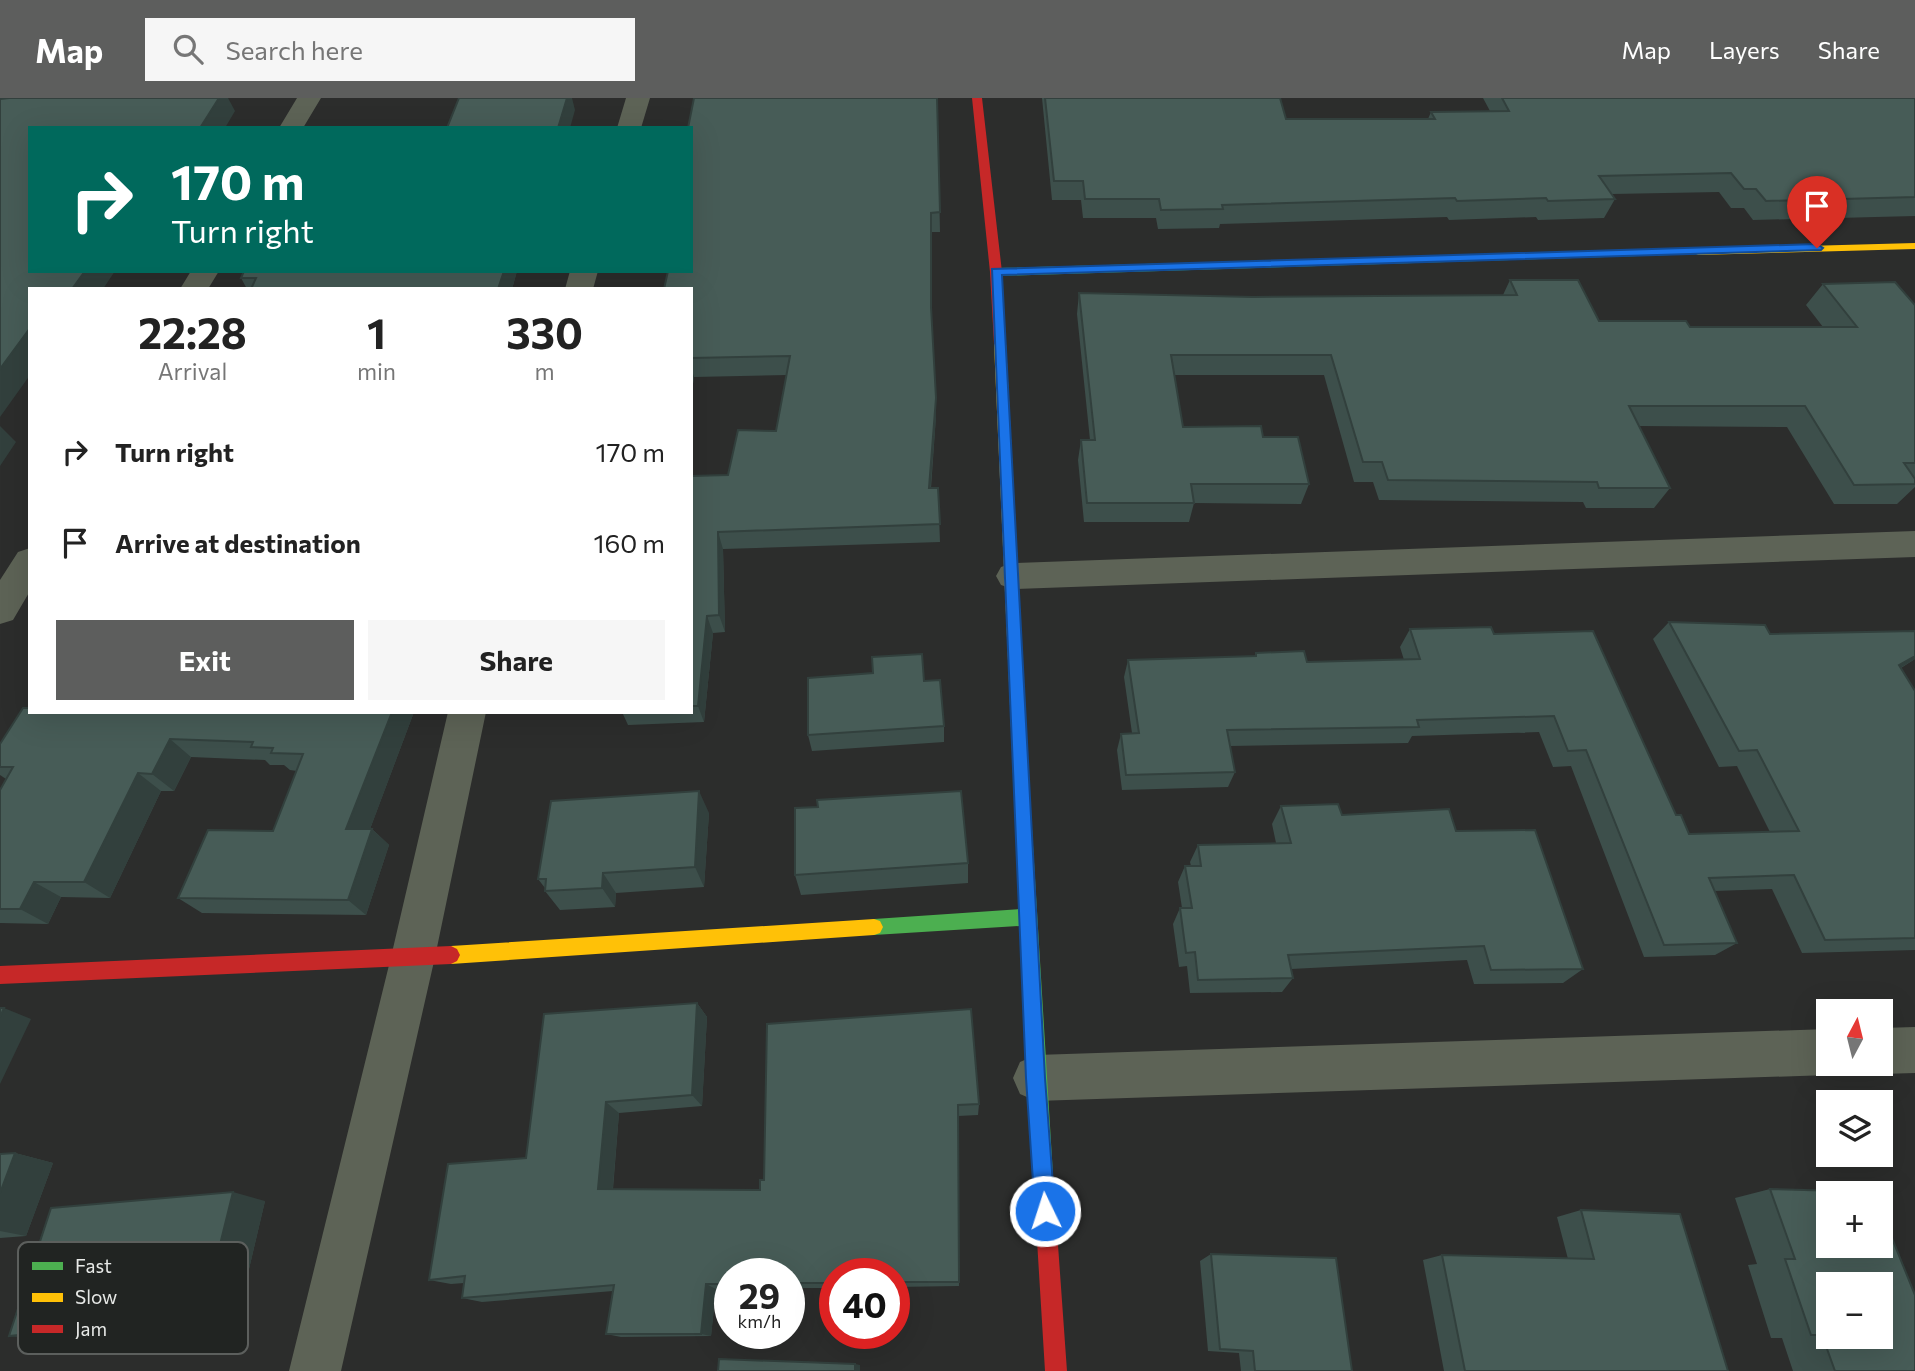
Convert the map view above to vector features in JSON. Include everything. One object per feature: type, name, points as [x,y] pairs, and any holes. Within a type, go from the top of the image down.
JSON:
[{"type":"street","points":[[292,126],[309,98]]},
{"type":"street","points":[[630,126],[638,98]]},
{"type":"street","points":[[977,98],[996,272],[1013,576],[1035,1078],[1056,1371]]},
{"type":"street","points":[[996,272],[1915,246]]},
{"type":"street","points":[[1013,576],[1915,544]]},
{"type":"street","points":[[0,610],[28,564]]},
{"type":"street","points":[[315,1371],[413,957],[467,714]]},
{"type":"street","points":[[0,975],[413,957],[1028,917]]},
{"type":"street","points":[[1894,1051],[1915,1050]]},
{"type":"street","points":[[1035,1078],[1816,1052]]},
{"type":"building","points":[[219,98],[201,126],[28,126],[28,273],[84,273],[73,287],[28,287],[28,331],[0,369],[0,99]]},
{"type":"building","points":[[459,98],[567,98],[559,126],[448,126]]},
{"type":"building","points":[[694,98],[937,98],[940,212],[931,213],[931,307],[936,398],[929,488],[938,488],[940,524],[718,532],[719,615],[707,616],[698,706],[693,706],[693,476],[728,475],[738,430],[776,431],[790,356],[693,358],[693,287],[664,287],[668,273],[693,273],[693,126],[688,126]]},
{"type":"building","points":[[1045,98],[1280,98],[1286,119],[1435,119],[1431,112],[1509,111],[1502,98],[1915,98],[1915,197],[1766,201],[1756,189],[1744,189],[1731,173],[1599,176],[1615,199],[1457,201],[1455,198],[1222,205],[1223,209],[1161,210],[1159,199],[1085,199],[1083,181],[1054,181]]},
{"type":"building","points":[[243,273],[503,273],[499,287],[252,287],[256,278],[241,278]]},
{"type":"building","points":[[1510,280],[1578,280],[1599,321],[1686,321],[1690,327],[1857,327],[1823,284],[1895,282],[1915,305],[1915,463],[1904,463],[1915,479],[1915,484],[1854,485],[1805,406],[1629,406],[1670,488],[1599,488],[1597,482],[1388,480],[1382,462],[1363,462],[1331,355],[1171,355],[1183,427],[1261,426],[1263,437],[1298,437],[1309,484],[1191,484],[1194,503],[1087,503],[1081,440],[1095,440],[1079,293],[1253,297],[1517,295]]},
{"type":"building","points":[[1669,622],[1765,625],[1770,634],[1915,631],[1915,656],[1899,665],[1915,691],[1915,938],[1825,940],[1794,875],[1709,878],[1737,943],[1664,945],[1586,750],[1568,751],[1554,716],[1417,720],[1419,727],[1227,730],[1235,772],[1126,775],[1121,734],[1139,733],[1128,660],[1256,656],[1256,653],[1304,651],[1307,662],[1420,659],[1410,629],[1491,627],[1494,634],[1593,631],[1676,815],[1681,815],[1689,834],[1799,831],[1757,750],[1739,751]]},
{"type":"building","points":[[922,654],[924,681],[940,680],[944,726],[808,735],[808,678],[873,673],[872,657]]},
{"type":"building","points":[[23,708],[28,708],[28,714],[391,714],[346,829],[372,829],[348,900],[178,898],[208,830],[273,831],[303,754],[271,753],[273,748],[251,747],[253,742],[170,739],[152,774],[138,773],[84,882],[34,882],[20,909],[0,909],[0,790],[13,767],[0,767],[0,744]]},
{"type":"building","points":[[699,791],[695,867],[603,873],[602,888],[545,891],[546,879],[538,879],[551,801]]},
{"type":"building","points":[[961,791],[968,863],[795,875],[795,808],[818,807],[817,800]]},
{"type":"building","points":[[1338,804],[1342,815],[1449,809],[1456,831],[1535,830],[1583,969],[1491,970],[1484,946],[1288,955],[1293,978],[1198,980],[1195,952],[1186,953],[1180,908],[1192,908],[1185,866],[1201,866],[1198,845],[1291,843],[1281,806]]},
{"type":"building","points":[[697,1003],[692,1095],[606,1102],[598,1189],[760,1190],[760,1180],[764,1180],[767,1024],[971,1009],[979,1104],[958,1105],[959,1282],[910,1282],[910,1258],[819,1258],[819,1283],[805,1283],[805,1258],[714,1258],[714,1284],[706,1284],[701,1334],[606,1334],[614,1285],[462,1298],[465,1276],[429,1280],[448,1164],[526,1158],[544,1014]]},
{"type":"building","points":[[15,1153],[0,1193],[0,1154]]},
{"type":"building","points":[[1770,1189],[1816,1190],[1816,1258],[1893,1258],[1893,1241],[1915,1295],[1915,1371],[1835,1371],[1827,1349],[1893,1349],[1893,1272],[1816,1272],[1816,1335],[1811,1335],[1785,1259],[1795,1259]]},
{"type":"building","points":[[233,1192],[221,1242],[40,1242],[51,1208]]},
{"type":"building","points":[[1581,1210],[1680,1214],[1728,1371],[1465,1371],[1442,1255],[1594,1259]]},
{"type":"building","points":[[1211,1254],[1336,1258],[1352,1371],[1255,1371],[1253,1351],[1220,1349]]},
{"type":"building","points":[[18,1309],[18,1335],[9,1336]]},
{"type":"building","points":[[719,1359],[855,1364],[855,1371],[718,1371]]},
{"type":"traffic: fast","points":[[996,272],[1698,252]]},
{"type":"traffic: fast","points":[[1022,796],[1043,1175]]},
{"type":"traffic: fast","points":[[874,927],[1028,917]]},
{"type":"traffic: slow","points":[[1698,252],[1915,246]]},
{"type":"traffic: slow","points":[[1000,344],[1022,796]]},
{"type":"traffic: slow","points":[[451,955],[874,927]]},
{"type":"traffic: jam","points":[[977,98],[996,272],[1000,344]]},
{"type":"traffic: jam","points":[[0,975],[451,955]]},
{"type":"traffic: jam","points":[[1043,1175],[1056,1371]]},
{"type":"route","points":[[1045,1211],[1035,1078],[1013,576],[996,272],[1817,248]]}]
